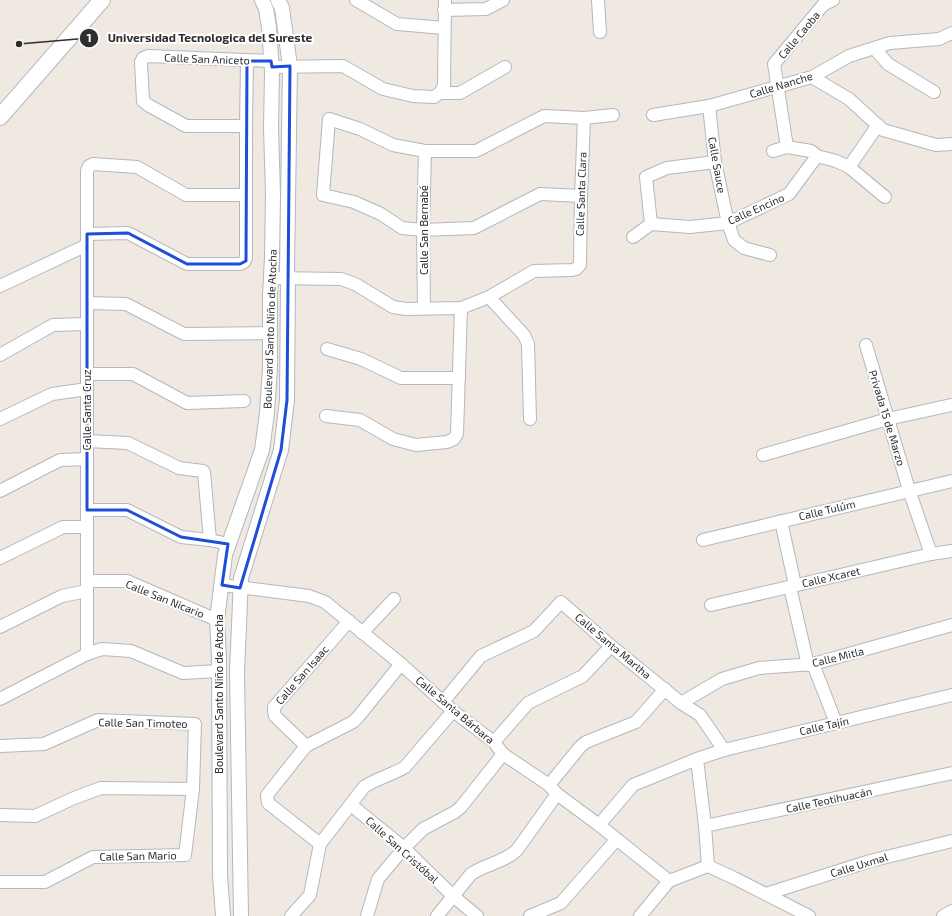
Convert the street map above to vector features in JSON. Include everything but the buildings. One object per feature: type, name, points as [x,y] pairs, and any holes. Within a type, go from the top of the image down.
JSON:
[{"type":"main road","points":[[0,117],[102,0]]},
{"type":"street","name":"Boulevard Santo Niño de Atocha","points":[[223,916],[220,875],[219,672],[217,620],[225,555],[262,450],[267,413],[270,368],[270,295],[273,194],[271,64],[269,27],[266,9],[262,0]]},
{"type":"street","name":"Boulevard Santo Niño de Atocha","points":[[240,916],[238,672],[240,588],[241,578],[281,450],[287,400],[290,66],[282,8],[278,0]]},
{"type":"street","points":[[356,0],[397,24],[444,28]]},
{"type":"street","points":[[440,93],[444,86],[445,5],[486,9],[503,0]]},
{"type":"street","points":[[598,0],[600,32]]},
{"type":"street","name":"Calle Caoba","points":[[787,147],[774,64],[823,5],[833,0]]},
{"type":"street","name":"Calle Nanche","points":[[653,115],[708,106],[812,77],[849,56],[890,43],[939,39],[952,33]]},
{"type":"street","points":[[874,48],[888,64],[934,92]]},
{"type":"street","name":"Calle San Aniceto","points":[[246,126],[186,126],[148,105],[143,101],[141,62],[143,58],[148,56],[247,61],[290,66],[343,66],[384,89],[413,96],[434,97],[440,93],[460,93],[505,67]]},
{"type":"street","points":[[0,286],[87,240],[128,234],[188,264],[240,264],[244,262],[246,258],[247,61]]},
{"type":"street","points":[[812,77],[848,99],[883,130],[936,145],[952,144]]},
{"type":"street","name":"Calle Sauce","points":[[708,106],[715,162],[728,223],[734,240],[744,248],[770,255]]},
{"type":"street","points":[[580,196],[540,194],[474,228],[423,230],[402,228],[381,214],[354,202],[323,195],[328,119],[360,130],[393,145],[425,151],[476,151],[544,116],[584,118],[613,115]]},
{"type":"street","name":"Calle Santa Clara","points":[[489,297],[534,271],[576,269],[580,265],[580,196],[584,118]]},
{"type":"street","points":[[849,167],[878,125]]},
{"type":"street","points":[[773,151],[787,147],[811,151],[817,156],[836,161],[849,167],[885,198]]},
{"type":"street","name":"Calle San Bernabé","points":[[424,308],[423,230],[425,151]]},
{"type":"street","name":"Calle Encino","points":[[651,224],[690,227],[728,223],[789,194],[817,156]]},
{"type":"street","points":[[633,237],[651,224],[646,177],[667,168],[715,162]]},
{"type":"street","name":"Calle Santa Cruz","points":[[87,654],[87,170],[89,166],[93,164],[137,167],[186,194],[246,195]]},
{"type":"street","points":[[271,278],[341,279],[355,284],[393,307],[406,309],[460,308],[489,297],[524,335],[528,344],[530,419]]},
{"type":"street","points":[[87,303],[126,304],[184,334],[270,333]]},
{"type":"street","points":[[326,416],[360,420],[394,439],[416,445],[447,442],[454,439],[457,434],[460,308]]},
{"type":"street","points":[[0,355],[53,325],[87,324]]},
{"type":"street","name":"Privada 15 de Marzo","points":[[866,345],[909,490],[931,554]]},
{"type":"street","points":[[327,349],[361,358],[401,378],[459,378]]},
{"type":"street","points":[[87,374],[133,374],[187,403],[244,401]]},
{"type":"street","points":[[0,419],[52,394],[87,389]]},
{"type":"street","points":[[763,454],[888,419],[951,405]]},
{"type":"street","points":[[87,441],[128,443],[179,468],[203,471],[210,540]]},
{"type":"street","points":[[0,491],[60,460],[87,459]]},
{"type":"street","name":"Calle Tulúm","points":[[703,540],[952,481]]},
{"type":"street","points":[[87,510],[127,510],[181,537],[210,540],[228,544]]},
{"type":"street","points":[[781,521],[792,586],[811,664],[836,722]]},
{"type":"street","points":[[0,558],[62,527],[87,528]]},
{"type":"street","name":"Calle Xcaret","points":[[711,605],[931,554],[952,551]]},
{"type":"street","name":"Calle San Nicario","points":[[0,627],[62,596],[87,586],[127,581],[217,620]]},
{"type":"street","name":"Calle Santa Bárbara","points":[[222,585],[308,596],[325,602],[401,664],[453,711],[494,742],[503,754],[549,785],[557,794],[599,825],[669,881]]},
{"type":"street","points":[[362,633],[394,599]]},
{"type":"street","name":"Calle Santa Martha","points":[[443,702],[481,656],[534,632],[561,602],[681,703],[700,715],[724,750]]},
{"type":"street","name":"Calle San Isaac","points":[[306,746],[275,716],[274,707],[349,621]]},
{"type":"street","name":"Calle Mitla","points":[[681,703],[722,679],[759,668],[811,664],[952,626]]},
{"type":"street","points":[[494,742],[528,702],[583,676],[612,646]]},
{"type":"street","points":[[0,698],[87,654],[102,649],[131,651],[183,673],[219,672]]},
{"type":"street","points":[[320,844],[268,803],[267,795],[306,746],[353,722],[401,664]]},
{"type":"street","points":[[549,785],[580,747],[586,742],[636,722],[665,689]]},
{"type":"street","name":"Calle Tajín","points":[[599,825],[633,785],[697,759],[724,750],[952,695]]},
{"type":"street","points":[[291,916],[310,895],[320,844],[364,787],[370,783],[398,772],[405,767],[453,711]]},
{"type":"street","name":"Calle San Timoteo","points":[[0,746],[44,744],[98,720],[195,724],[193,788]]},
{"type":"street","points":[[367,916],[378,879],[404,848],[423,829],[455,812],[503,754]]},
{"type":"street","points":[[697,759],[708,866]]},
{"type":"street","name":"Calle Teotihuacán","points":[[705,826],[952,773]]},
{"type":"street","points":[[219,778],[238,776]]},
{"type":"street","points":[[0,815],[35,816],[100,788],[193,788]]},
{"type":"street","name":"Calle San Mario","points":[[0,882],[45,882],[93,857],[186,856],[193,788]]},
{"type":"street","points":[[437,916],[471,874],[479,868],[511,856],[518,850],[557,794]]},
{"type":"street","name":"Calle San Cristóbal","points":[[351,805],[404,848],[453,896],[477,916]]},
{"type":"street","points":[[530,916],[561,903],[616,840]]},
{"type":"street","name":"Calle Uxmal","points":[[766,894],[870,861],[952,841]]},
{"type":"street","points":[[640,916],[669,881],[708,866],[809,916]]},
{"type":"street","points":[[943,916],[952,911]]},
{"type":"highlighted area","points":[[247,61],[271,61],[272,67],[290,66],[287,400],[281,450],[240,588],[222,585],[228,544],[181,537],[127,510],[87,510],[87,234],[128,233],[187,264],[240,264],[246,261]]},
{"type":"place","name":"Universidad Tecnologica del Sureste","points":[[19,44]]}]
